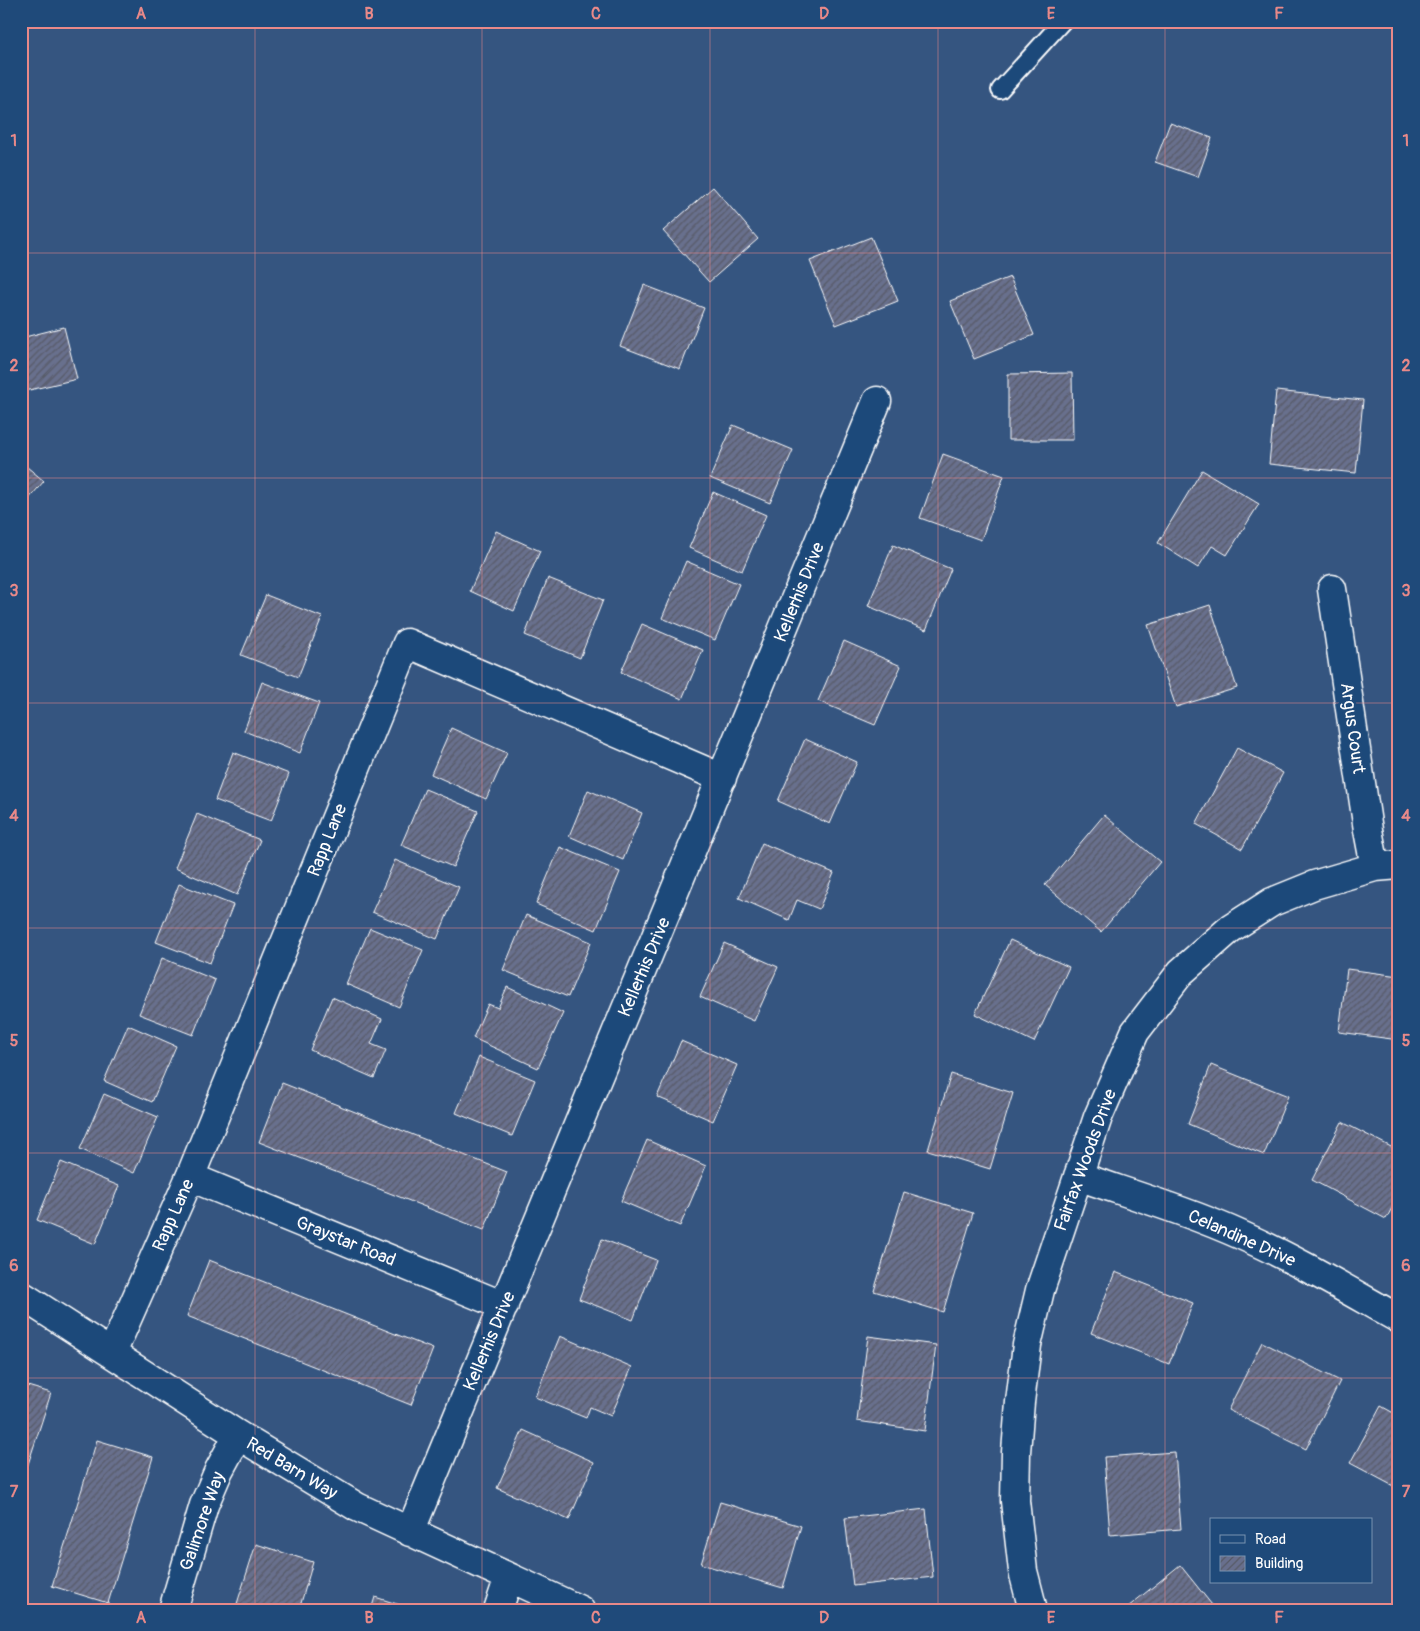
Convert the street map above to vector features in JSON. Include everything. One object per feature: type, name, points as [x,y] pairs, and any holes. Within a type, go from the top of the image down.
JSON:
[{"type":"street","name":"Kellerhis Drive","points":[[410,1532],[878,401]]},
{"type":"street","name":"Argus Court","points":[[1332,589],[1368,830],[1387,866]]},
{"type":"street","name":"Rapp Lane","points":[[112,1353],[190,1177],[407,643],[722,778]]},
{"type":"street","name":"Fairfax Woods Drive","points":[[1033,1610],[1023,1571],[1015,1502],[1016,1452],[1027,1346],[1040,1290],[1098,1117],[1135,1032],[1181,972],[1230,929],[1272,902],[1314,885],[1387,866]]},
{"type":"street","name":"Celandine Drive","points":[[1078,1176],[1203,1218],[1244,1236],[1291,1259],[1399,1319]]},
{"type":"street","name":"Graystar Road","points":[[190,1177],[504,1306]]},
{"type":"street","name":"Red Barn Way","points":[[21,1295],[238,1435],[357,1507],[580,1610]]},
{"type":"street","name":"Galimore Way","points":[[173,1610],[204,1505],[219,1470],[238,1435]]},
{"type":"street","points":[[498,1610],[509,1577]]},
{"type":"lane","points":[[1000,90],[1063,21]]},
{"type":"building","points":[[1170,123],[1212,138],[1198,177],[1155,162]]},
{"type":"building","points":[[713,187],[758,239],[709,282],[663,231]]},
{"type":"building","points":[[871,237],[898,301],[836,325],[810,261]]},
{"type":"building","points":[[1010,277],[1034,335],[974,359],[950,301]]},
{"type":"building","points":[[644,285],[704,308],[680,369],[620,346]]},
{"type":"building","points":[[64,327],[77,379],[21,392],[21,338]]},
{"type":"building","points":[[1072,373],[1073,440],[1008,440],[1008,374]]},
{"type":"building","points":[[1276,391],[1363,400],[1356,473],[1269,464]]},
{"type":"building","points":[[733,425],[793,450],[770,503],[710,478]]},
{"type":"building","points":[[943,454],[1004,476],[981,540],[920,518]]},
{"type":"building","points":[[21,462],[44,481],[21,508]]},
{"type":"building","points":[[1202,470],[1259,504],[1227,555],[1212,546],[1198,568],[1158,543]]},
{"type":"building","points":[[713,492],[766,515],[742,571],[689,548]]},
{"type":"building","points":[[496,531],[540,551],[514,611],[470,591]]},
{"type":"building","points":[[893,545],[951,569],[926,630],[868,606]]},
{"type":"building","points":[[686,561],[739,584],[715,640],[662,618]]},
{"type":"building","points":[[548,578],[603,600],[580,658],[525,635]]},
{"type":"building","points":[[266,595],[322,617],[298,677],[241,655]]},
{"type":"building","points":[[1210,605],[1237,688],[1176,707],[1148,625]]},
{"type":"building","points":[[642,624],[703,650],[682,699],[621,672]]},
{"type":"building","points":[[844,641],[901,666],[875,725],[818,701]]},
{"type":"building","points":[[262,682],[319,703],[300,753],[244,731]]},
{"type":"building","points":[[451,728],[507,753],[486,799],[431,774]]},
{"type":"building","points":[[805,739],[857,762],[830,824],[778,801]]},
{"type":"building","points":[[1237,748],[1283,773],[1242,849],[1196,824]]},
{"type":"building","points":[[233,752],[289,774],[271,821],[215,800]]},
{"type":"building","points":[[425,789],[478,811],[453,867],[401,845]]},
{"type":"building","points":[[588,790],[642,813],[623,860],[569,836]]},
{"type":"building","points":[[197,814],[260,840],[237,895],[175,868]]},
{"type":"building","points":[[1104,815],[1160,862],[1101,932],[1045,885]]},
{"type":"building","points":[[762,843],[834,873],[819,909],[797,900],[789,920],[739,898]]},
{"type":"building","points":[[560,847],[620,872],[596,930],[536,904]]},
{"type":"building","points":[[395,860],[459,887],[437,939],[372,912]]},
{"type":"building","points":[[179,884],[233,905],[210,963],[156,942]]},
{"type":"building","points":[[526,915],[591,942],[568,997],[503,970]]},
{"type":"building","points":[[370,928],[423,950],[399,1007],[346,984]]},
{"type":"building","points":[[1010,940],[1069,967],[1034,1042],[975,1014]]},
{"type":"building","points":[[724,943],[778,967],[754,1021],[700,997]]},
{"type":"building","points":[[162,958],[215,980],[193,1035],[139,1014]]},
{"type":"building","points":[[1347,969],[1399,976],[1399,1040],[1339,1032]]},
{"type":"building","points":[[507,987],[563,1013],[538,1068],[473,1038],[488,1004],[498,1008]]},
{"type":"building","points":[[332,997],[382,1019],[371,1044],[386,1050],[374,1078],[310,1050]]},
{"type":"building","points":[[128,1025],[176,1046],[152,1102],[104,1081]]},
{"type":"building","points":[[681,1041],[737,1065],[713,1121],[657,1097]]},
{"type":"building","points":[[479,1057],[535,1080],[512,1136],[456,1113]]},
{"type":"building","points":[[1211,1065],[1288,1096],[1264,1155],[1188,1124]]},
{"type":"building","points":[[951,1074],[1013,1093],[990,1169],[928,1150]]},
{"type":"building","points":[[282,1083],[507,1172],[484,1230],[259,1142]]},
{"type":"building","points":[[104,1094],[158,1117],[134,1173],[80,1149]]},
{"type":"building","points":[[1342,1122],[1399,1151],[1399,1195],[1386,1219],[1312,1180]]},
{"type":"building","points":[[647,1140],[706,1166],[680,1226],[621,1201]]},
{"type":"building","points":[[61,1162],[119,1186],[95,1244],[37,1220]]},
{"type":"building","points":[[904,1192],[973,1213],[943,1312],[874,1291]]},
{"type":"building","points":[[602,1239],[656,1260],[633,1320],[579,1299]]},
{"type":"building","points":[[209,1260],[433,1349],[411,1405],[187,1316]]},
{"type":"building","points":[[1115,1272],[1193,1303],[1169,1364],[1091,1333]]},
{"type":"building","points":[[560,1336],[632,1367],[611,1416],[590,1407],[586,1418],[535,1397]]},
{"type":"building","points":[[868,1336],[936,1345],[925,1431],[857,1421]]},
{"type":"building","points":[[1262,1342],[1340,1381],[1306,1449],[1228,1410]]},
{"type":"building","points":[[21,1384],[51,1393],[21,1486]]},
{"type":"building","points":[[1381,1406],[1399,1416],[1399,1489],[1350,1463]]},
{"type":"building","points":[[523,1430],[594,1462],[569,1520],[497,1488]]},
{"type":"building","points":[[97,1440],[153,1457],[108,1603],[52,1586]]},
{"type":"building","points":[[1175,1452],[1181,1529],[1110,1535],[1104,1457]]},
{"type":"building","points":[[720,1502],[801,1526],[783,1588],[701,1564]]},
{"type":"building","points":[[926,1509],[933,1577],[853,1586],[845,1518]]},
{"type":"building","points":[[256,1544],[313,1562],[299,1610],[235,1610]]},
{"type":"building","points":[[1180,1565],[1216,1610],[1130,1610],[1128,1607]]},
{"type":"building","points":[[375,1597],[416,1610],[371,1610]]}]
